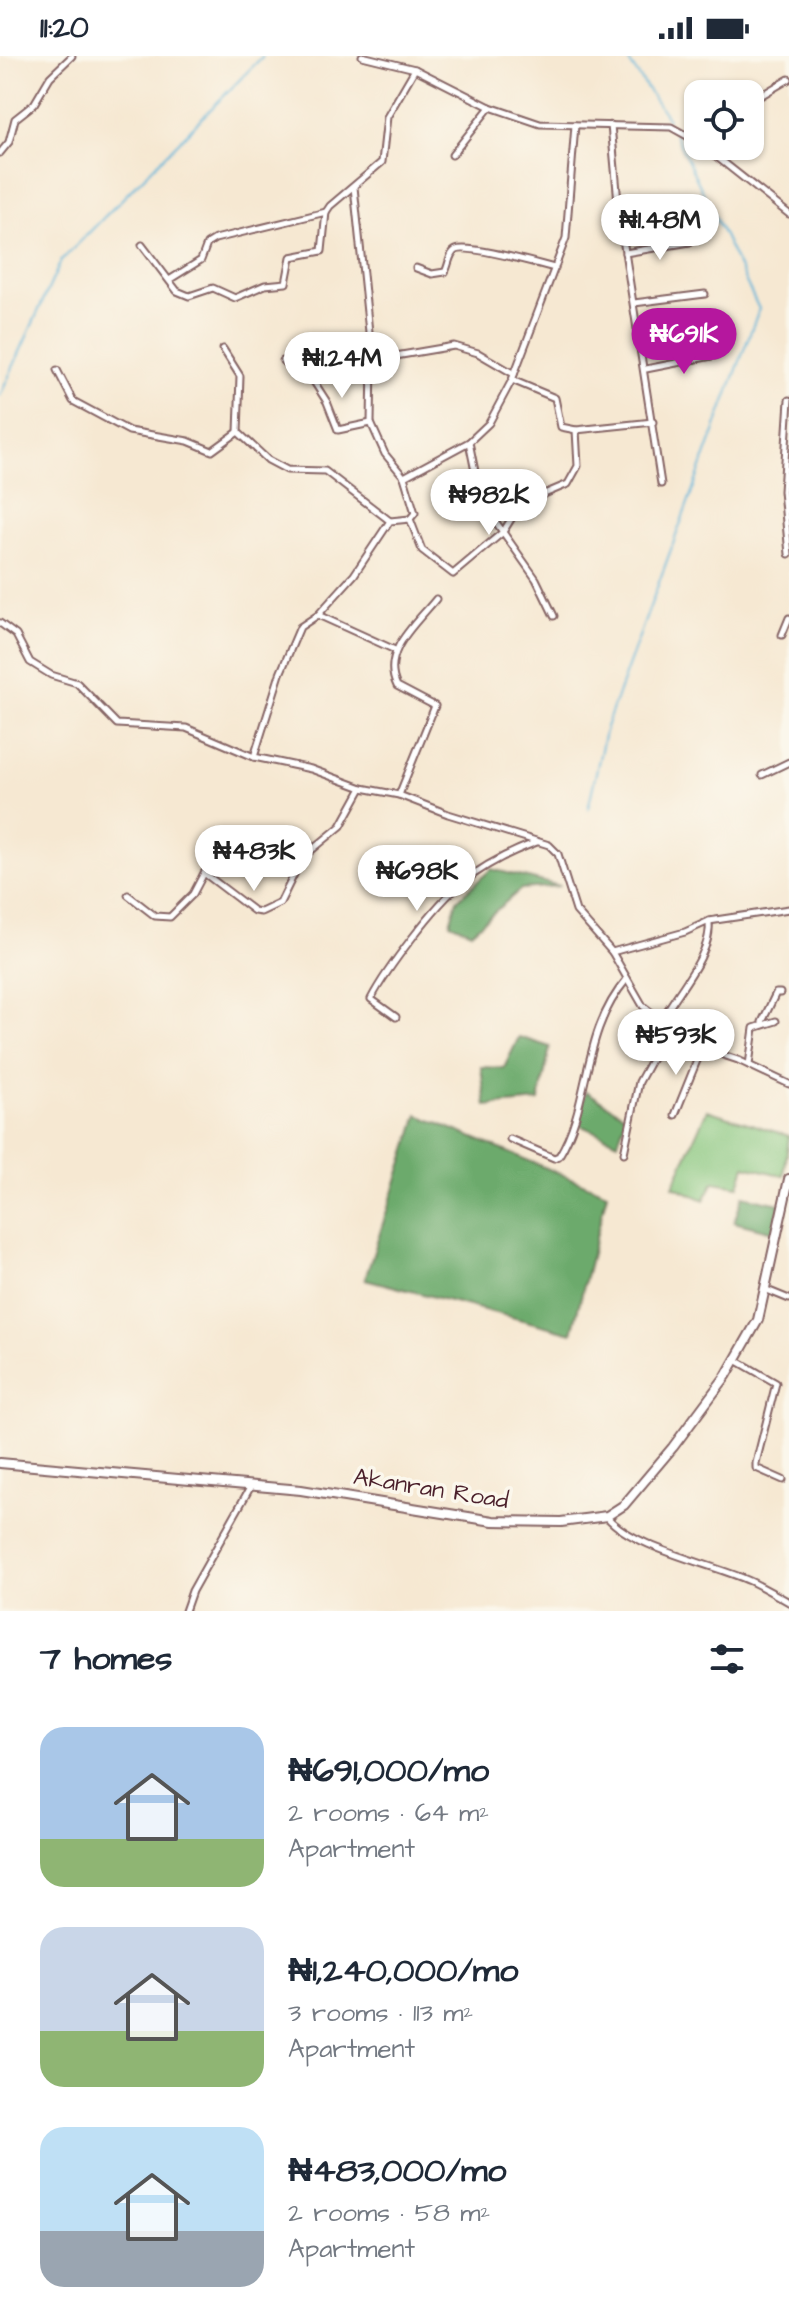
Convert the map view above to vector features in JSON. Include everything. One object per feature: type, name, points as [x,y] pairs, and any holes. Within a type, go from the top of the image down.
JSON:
[{"type":"main road","points":[[607,1516],[624,1505],[673,1447],[736,1360],[758,1320],[789,1179]]},
{"type":"main road","name":"Akanran Road","points":[[0,1463],[352,1496],[493,1521],[561,1522],[607,1516]]},
{"type":"street","points":[[0,153],[9,142],[15,119],[34,104],[50,77],[72,56]]},
{"type":"street","points":[[362,56],[415,69],[490,107],[540,124],[671,127],[684,135]]},
{"type":"street","points":[[169,280],[201,260],[207,244],[215,239],[326,212],[382,162],[387,117],[415,69]]},
{"type":"street","points":[[764,94],[789,79]]},
{"type":"street","points":[[452,155],[490,107]]},
{"type":"street","points":[[404,477],[469,442],[489,423],[513,377],[566,238],[575,125]]},
{"type":"street","points":[[611,125],[625,253],[646,369],[661,484]]},
{"type":"street","points":[[720,160],[789,214]]},
{"type":"street","points":[[354,186],[372,361],[371,423],[385,454],[404,477],[415,509],[410,519],[422,550],[451,575],[503,532],[530,500],[568,484],[575,475],[576,430]]},
{"type":"street","points":[[142,245],[177,291],[189,296],[213,288],[235,298],[265,285],[284,285],[291,257],[322,251],[326,212]]},
{"type":"street","points":[[625,253],[690,242]]},
{"type":"street","points":[[416,268],[432,274],[445,272],[452,253],[458,249],[494,253],[555,268]]},
{"type":"street","points":[[634,303],[705,294]]},
{"type":"street","points":[[283,361],[298,372],[309,374],[454,346],[478,353],[513,377],[551,395],[558,409],[559,423],[576,430],[653,422]]},
{"type":"street","points":[[223,349],[240,376],[238,432],[268,460],[287,470],[325,471],[390,521],[410,519]]},
{"type":"street","points":[[646,369],[717,355]]},
{"type":"street","points":[[57,370],[73,401],[142,436],[179,439],[212,451],[238,432]]},
{"type":"street","points":[[309,374],[327,402],[338,430],[371,423]]},
{"type":"street","points":[[789,400],[783,491],[789,554]]},
{"type":"street","points":[[469,442],[481,501],[536,579],[554,616]]},
{"type":"street","points":[[254,757],[280,674],[300,627],[318,615],[354,575],[390,521]]},
{"type":"street","points":[[399,795],[435,706],[397,686],[392,662],[395,650],[436,599]]},
{"type":"street","points":[[318,615],[395,650]]},
{"type":"street","points":[[782,635],[789,618]]},
{"type":"street","points":[[0,623],[16,635],[30,662],[51,675],[77,683],[117,724],[186,728],[254,757],[311,769],[362,788],[399,795],[448,814],[549,845],[558,854],[576,911],[612,952],[643,1006],[660,1023],[702,1048],[789,1084]]},
{"type":"street","points":[[762,775],[789,762]]},
{"type":"street","points":[[128,895],[155,916],[170,917],[193,894],[204,873],[254,911],[271,909],[283,899],[302,858],[350,815],[362,788]]},
{"type":"street","points":[[396,1017],[373,1001],[372,997],[412,941],[460,883],[507,854],[538,842]]},
{"type":"street","points":[[612,952],[685,932],[709,921],[789,909]]},
{"type":"street","points":[[660,1023],[703,952],[709,937],[709,921]]},
{"type":"street","points":[[510,1139],[554,1158],[559,1156],[578,1101],[587,1057],[602,1019],[627,979]]},
{"type":"street","points":[[762,1023],[776,993],[780,993]]},
{"type":"street","points":[[749,1065],[754,1028],[776,1021]]},
{"type":"street","points":[[624,1153],[639,1082],[668,1029]]},
{"type":"street","points":[[675,1115],[702,1048]]},
{"type":"street","points":[[767,1290],[789,1299]]},
{"type":"street","points":[[736,1360],[776,1383],[756,1468],[783,1480]]},
{"type":"street","points":[[185,1611],[192,1591],[252,1485]]},
{"type":"street","points":[[607,1516],[619,1531],[749,1581],[789,1602]]},
{"type":"green space","points":[[491,869],[560,886],[521,889],[471,932],[450,923],[457,900]]},
{"type":"green space","points":[[519,1037],[550,1047],[539,1101],[486,1106],[481,1067],[504,1068]]},
{"type":"green space","points":[[586,1091],[626,1116],[618,1142],[577,1124]]},
{"type":"green space","points":[[707,1110],[789,1136],[784,1176],[745,1166],[739,1186],[714,1182],[704,1200],[673,1186]]},
{"type":"green space","points":[[418,1115],[607,1193],[572,1333],[365,1279]]},
{"type":"green space","points":[[743,1196],[780,1204],[773,1232],[734,1222]]},
{"type":"waterway","points":[[0,396],[61,261],[263,56]]},
{"type":"waterway","points":[[625,56],[668,119]]},
{"type":"waterway","points":[[588,809],[606,727],[759,309],[675,134]]}]
